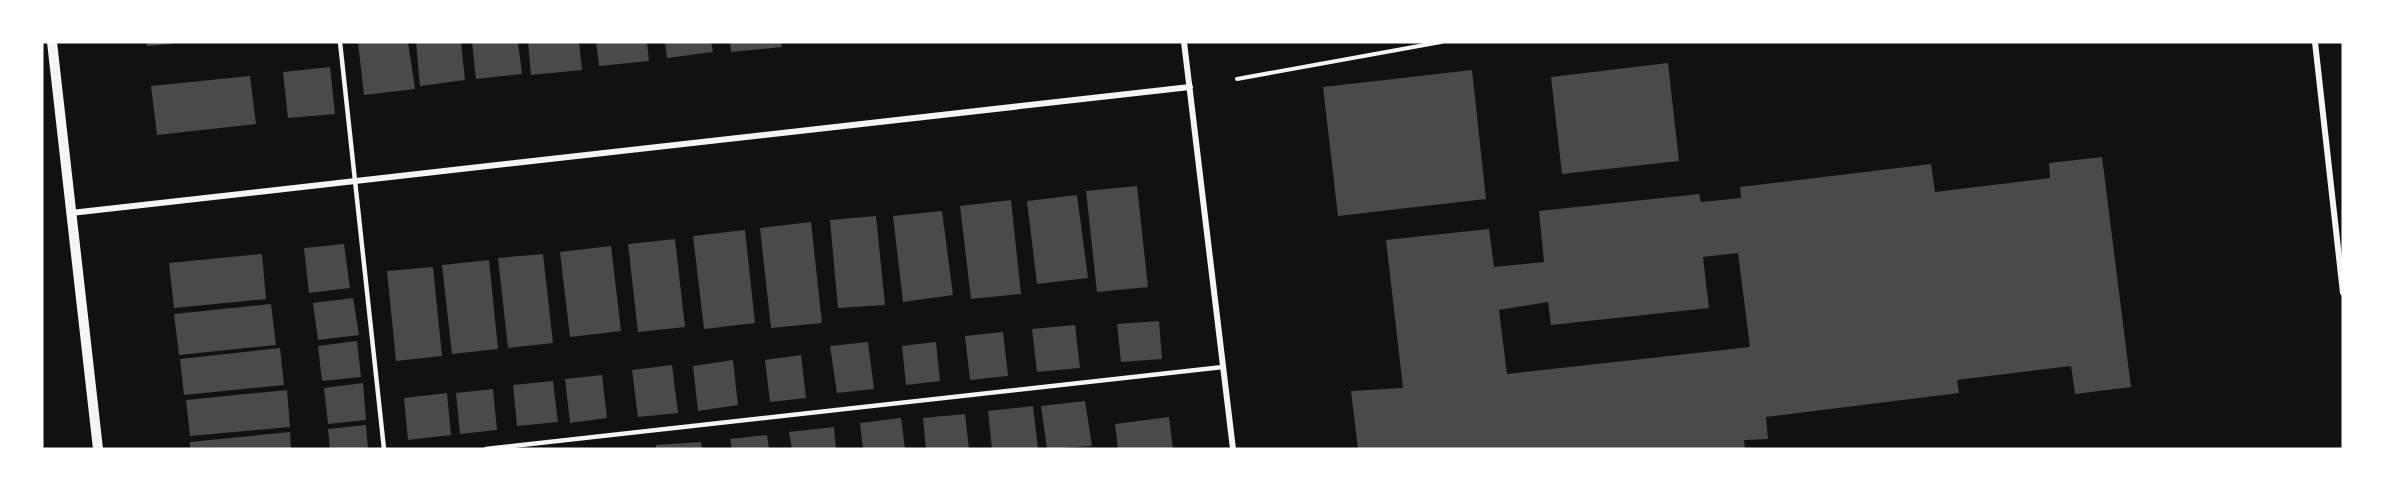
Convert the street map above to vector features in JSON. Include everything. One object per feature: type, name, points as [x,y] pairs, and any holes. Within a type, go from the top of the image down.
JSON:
[{"type":"street","points":[[52,42],[98,449]]},
{"type":"street","points":[[1184,42],[1233,449]]},
{"type":"street","points":[[2315,42],[2340,242],[2343,293]]},
{"type":"street","points":[[71,213],[1190,87]]},
{"type":"lane","points":[[340,42],[384,449]]},
{"type":"lane","points":[[486,449],[1223,367]]},
{"type":"path","points":[[1405,42],[1407,49]]},
{"type":"path","points":[[1237,79],[1441,42]]},
{"type":"building","points":[[146,42],[172,42],[172,44],[147,46]]},
{"type":"building","points":[[358,42],[408,42],[415,89],[364,95]]},
{"type":"building","points":[[416,42],[461,42],[465,80],[420,86]]},
{"type":"building","points":[[472,42],[518,42],[522,74],[476,79]]},
{"type":"building","points":[[528,42],[579,42],[582,70],[531,75]]},
{"type":"building","points":[[596,42],[647,42],[649,61],[599,66]]},
{"type":"building","points":[[665,42],[711,42],[713,52],[667,58]]},
{"type":"building","points":[[730,42],[781,42],[782,47],[731,52]]},
{"type":"building","points":[[1668,63],[1679,161],[1562,174],[1551,77]]},
{"type":"building","points":[[330,67],[335,114],[288,118],[283,72]]},
{"type":"building","points":[[1472,70],[1486,199],[1338,216],[1323,87]]},
{"type":"building","points":[[250,76],[256,124],[157,135],[151,86]]},
{"type":"building","points":[[2102,157],[2131,387],[2075,394],[2071,366],[1957,380],[1959,393],[1766,417],[1768,439],[1744,440],[1745,449],[1358,449],[1351,391],[1403,388],[1386,240],[1489,229],[1494,267],[1544,262],[1539,211],[1699,194],[1701,202],[1741,198],[1740,187],[1931,164],[1935,192],[2050,178],[2049,163]],"holes":[[[1738,253],[1750,347],[1507,374],[1499,310],[1548,302],[1551,325],[1709,308],[1703,257]]]},
{"type":"building","points":[[1137,186],[1148,287],[1097,292],[1086,191]]},
{"type":"building","points":[[1077,195],[1088,278],[1037,284],[1027,201]]},
{"type":"building","points":[[1011,200],[1021,294],[971,299],[960,206]]},
{"type":"building","points":[[942,211],[953,295],[903,302],[893,216]]},
{"type":"building","points":[[876,216],[885,305],[838,308],[830,220]]},
{"type":"building","points":[[811,222],[822,323],[771,328],[760,228]]},
{"type":"building","points":[[745,230],[755,323],[704,329],[693,236]]},
{"type":"building","points":[[675,239],[685,327],[638,332],[628,244]]},
{"type":"building","points":[[344,244],[350,288],[309,293],[304,248]]},
{"type":"building","points":[[611,246],[621,331],[570,337],[560,252]]},
{"type":"building","points":[[262,254],[266,299],[174,308],[169,263]]},
{"type":"building","points":[[543,254],[553,343],[508,348],[498,258]]},
{"type":"building","points":[[489,260],[498,349],[452,354],[442,265]]},
{"type":"building","points":[[433,267],[442,356],[396,361],[387,271]]},
{"type":"building","points":[[353,298],[359,335],[318,340],[313,303]]},
{"type":"building","points":[[271,304],[276,345],[179,355],[174,314]]},
{"type":"building","points":[[1159,321],[1162,359],[1121,362],[1117,324]]},
{"type":"building","points":[[1075,325],[1080,368],[1037,372],[1032,329]]},
{"type":"building","points":[[1003,332],[1008,376],[970,380],[965,336]]},
{"type":"building","points":[[357,341],[361,377],[322,381],[318,346]]},
{"type":"building","points":[[868,342],[874,389],[837,393],[830,346]]},
{"type":"building","points":[[936,342],[940,381],[906,385],[902,346]]},
{"type":"building","points":[[280,348],[284,385],[184,395],[180,359]]},
{"type":"building","points":[[801,355],[806,398],[770,402],[765,360]]},
{"type":"building","points":[[733,360],[738,405],[698,411],[693,366]]},
{"type":"building","points":[[672,365],[678,413],[638,417],[632,370]]},
{"type":"building","points":[[602,375],[607,418],[570,423],[565,379]]},
{"type":"building","points":[[553,381],[558,422],[517,426],[513,385]]},
{"type":"building","points":[[363,383],[366,420],[328,424],[324,388]]},
{"type":"building","points":[[493,389],[497,430],[460,434],[456,393]]},
{"type":"building","points":[[287,390],[290,427],[190,436],[186,400]]},
{"type":"building","points":[[447,393],[451,435],[408,440],[404,398]]},
{"type":"building","points":[[1085,401],[1092,446],[1047,449],[1041,406]]},
{"type":"building","points":[[1033,406],[1038,449],[992,449],[988,411]]},
{"type":"building","points":[[965,414],[969,449],[926,449],[923,418]]},
{"type":"building","points":[[1169,417],[1173,449],[1118,449],[1115,424]]},
{"type":"building","points":[[901,418],[905,449],[863,449],[860,423]]},
{"type":"building","points":[[366,425],[368,449],[330,449],[328,429]]},
{"type":"building","points":[[834,427],[836,449],[792,449],[789,432]]},
{"type":"building","points":[[290,432],[291,449],[190,449],[190,442]]},
{"type":"building","points":[[767,435],[769,449],[732,449],[730,439]]},
{"type":"building","points":[[701,442],[702,449],[656,449],[656,445]]}]
